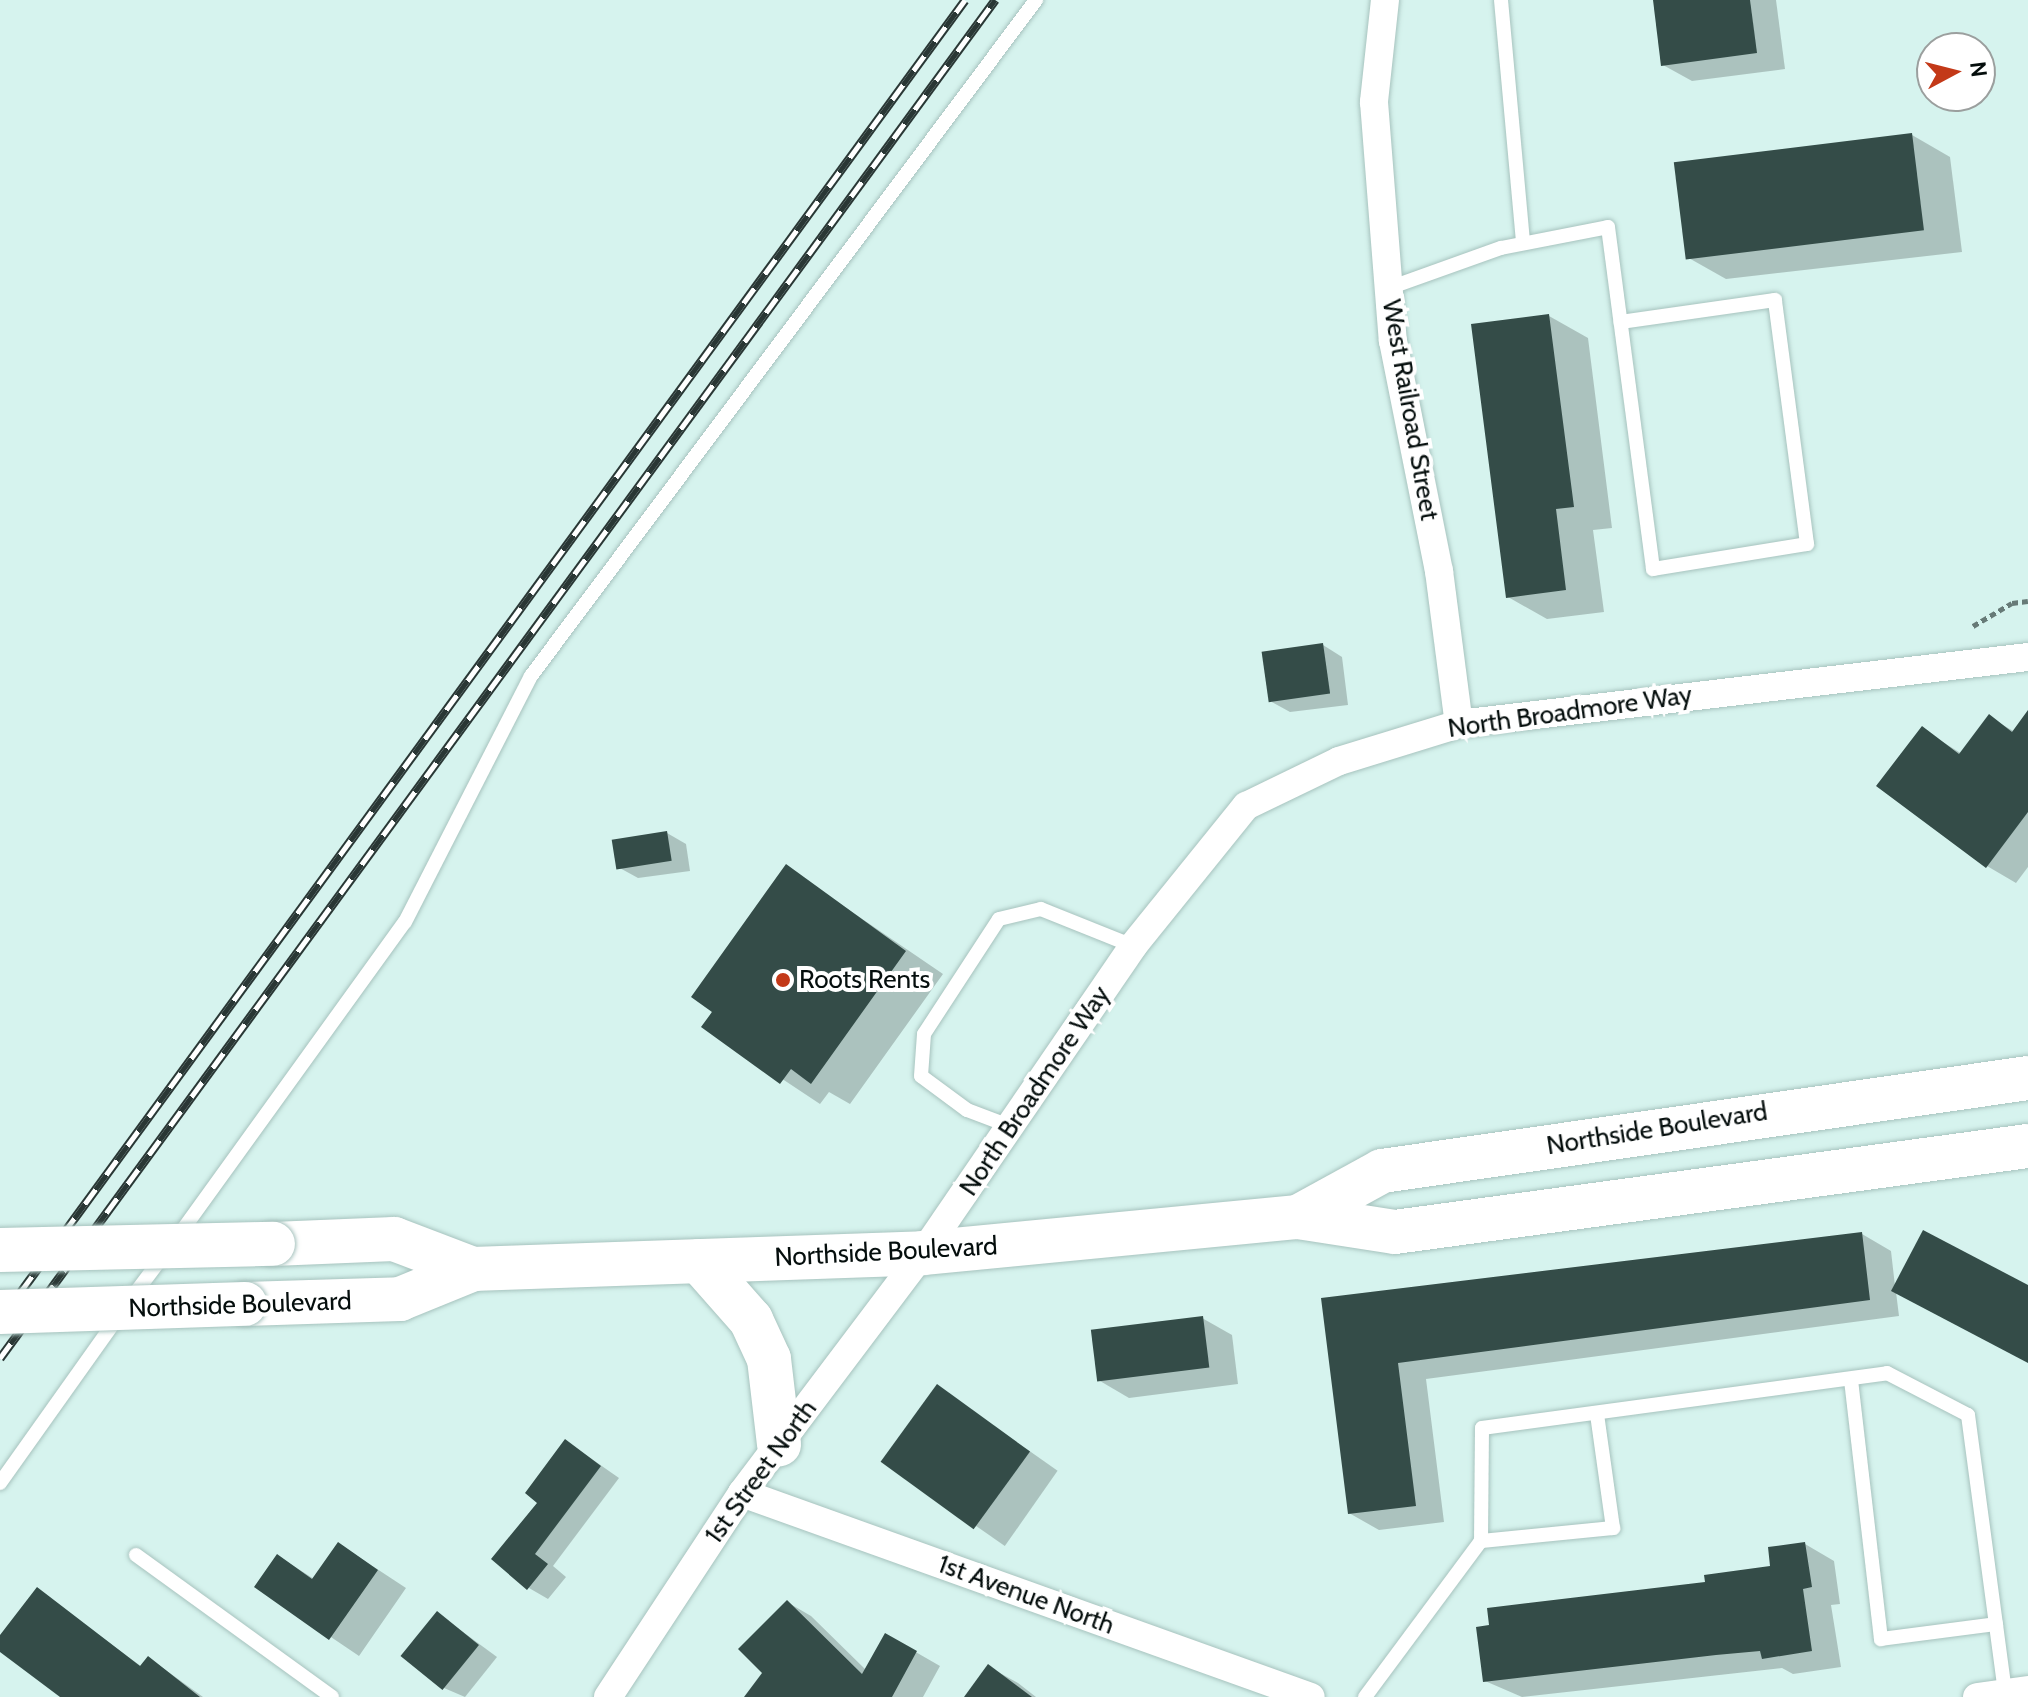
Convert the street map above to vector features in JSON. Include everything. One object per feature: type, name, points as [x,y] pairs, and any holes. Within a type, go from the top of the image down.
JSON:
[{"type":"main road","name":"Northside Boulevard","points":[[1298,1217],[1382,1171],[2028,1078]]},
{"type":"main road","name":"Northside Boulevard","points":[[0,1312],[400,1299],[473,1269],[923,1253],[1298,1217],[1395,1232],[2028,1146]]},
{"type":"main road","name":"Northside Boulevard","points":[[0,1250],[394,1239],[473,1269]]},
{"type":"main road","points":[[699,1261],[751,1320],[769,1359],[779,1444]]},
{"type":"street","name":"West Railroad Street","points":[[1385,0],[1374,102],[1393,341],[1439,571],[1459,724]]},
{"type":"street","name":"North Broadmore Way","points":[[923,1253],[1133,946],[1246,806],[1339,761],[1459,724],[2028,657]]},
{"type":"street","name":"1st Street North","points":[[608,1697],[742,1493],[923,1253]]},
{"type":"street","name":"1st Avenue North","points":[[742,1493],[1311,1697]]},
{"type":"street","points":[[1977,1697],[2016,1692]]},
{"type":"lane","points":[[0,1483],[405,922],[531,676],[1036,0]]},
{"type":"lane","points":[[1501,0],[1523,243]]},
{"type":"lane","points":[[1389,288],[1523,243],[1608,227],[1653,569],[1807,544],[1775,300],[1621,322]]},
{"type":"lane","points":[[1012,1127],[967,1110],[921,1076],[924,1034],[999,919],[1041,909],[1133,946]]},
{"type":"lane","points":[[1365,1697],[1481,1541],[1482,1428],[1887,1373],[1968,1415],[1996,1624],[2016,1692]]},
{"type":"lane","points":[[1851,1380],[1881,1639],[1996,1624]]},
{"type":"lane","points":[[1481,1541],[1613,1528],[1597,1414]]},
{"type":"lane","points":[[136,1555],[332,1697]]},
{"type":"path","points":[[1973,626],[2012,603],[2028,601]]},
{"type":"building","points":[[1653,0],[1750,0],[1757,53],[1661,66]]},
{"type":"building","points":[[1912,133],[1924,230],[1686,260],[1674,162]]},
{"type":"building","points":[[1549,314],[1574,507],[1556,509],[1566,590],[1506,598],[1471,324]]},
{"type":"building","points":[[1323,643],[1330,694],[1269,702],[1262,652]]},
{"type":"building","points":[[2028,710],[2028,812],[1986,868],[1876,786],[1922,726],[1959,754],[1989,714],[2012,732]]},
{"type":"building","points":[[667,831],[672,861],[616,869],[612,840]]},
{"type":"building","points":[[786,864],[906,951],[811,1084],[791,1069],[780,1084],[701,1027],[712,1012],[691,997]]},
{"type":"building","points":[[1923,1230],[2028,1285],[2028,1363],[1891,1291]]},
{"type":"building","points":[[1862,1232],[1870,1300],[1398,1363],[1416,1506],[1348,1514],[1321,1298]]},
{"type":"building","points":[[1203,1316],[1209,1368],[1097,1381],[1091,1330]]},
{"type":"building","points":[[937,1384],[1030,1452],[974,1529],[881,1462]]},
{"type":"building","points":[[565,1439],[601,1466],[535,1554],[548,1564],[527,1590],[491,1559],[537,1503],[525,1493]]},
{"type":"building","points":[[338,1542],[378,1570],[329,1640],[254,1587],[277,1554],[312,1579]]},
{"type":"building","points":[[1805,1542],[1812,1587],[1803,1589],[1812,1651],[1762,1659],[1760,1651],[1716,1655],[1483,1682],[1476,1627],[1489,1625],[1487,1608],[1705,1582],[1704,1575],[1770,1566],[1768,1547]]},
{"type":"building","points":[[37,1587],[140,1666],[148,1656],[200,1697],[60,1697],[0,1652],[0,1635]]},
{"type":"building","points":[[787,1600],[862,1674],[885,1633],[917,1651],[892,1697],[744,1697],[762,1673],[738,1649]]},
{"type":"building","points":[[437,1611],[479,1645],[442,1690],[400,1656]]},
{"type":"building","points":[[988,1664],[1032,1697],[964,1697]]},
{"type":"railway","points":[[0,1320],[965,0]]},
{"type":"railway","points":[[0,1358],[995,0]]},
{"type":"place","name":"Roots Rents","points":[[783,980]]}]
